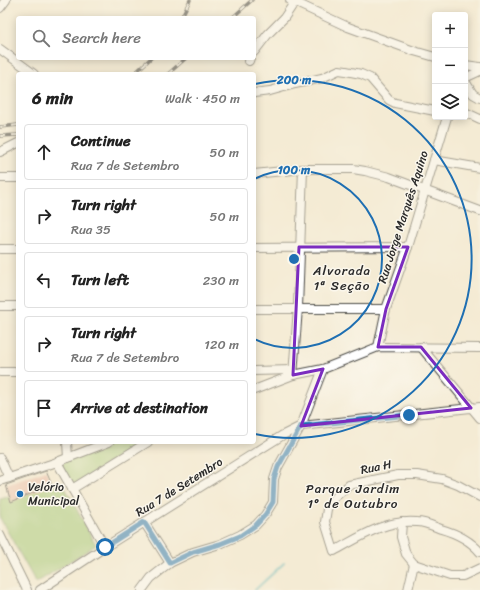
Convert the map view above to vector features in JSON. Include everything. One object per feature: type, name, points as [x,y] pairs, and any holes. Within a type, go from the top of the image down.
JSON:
[{"type":"street","points":[[0,8],[6,0]]},
{"type":"street","points":[[256,49],[268,34],[284,18],[292,1],[348,27],[432,56]]},
{"type":"street","points":[[0,49],[31,72]]},
{"type":"street","points":[[468,65],[480,67]]},
{"type":"street","points":[[256,92],[270,91],[322,78],[339,70],[361,74],[370,78],[389,100],[395,103],[432,110]]},
{"type":"street","points":[[468,78],[480,71]]},
{"type":"street","points":[[467,84],[473,94],[480,98]]},
{"type":"street","points":[[468,113],[480,119]]},
{"type":"street","name":"Rua Jorge Marquês Aquino","points":[[378,347],[386,309],[408,247],[446,120]]},
{"type":"street","points":[[0,152],[16,144]]},
{"type":"street","points":[[434,160],[480,168]]},
{"type":"street","points":[[292,372],[298,308],[299,246],[303,168]]},
{"type":"street","points":[[256,174],[303,168],[352,169],[389,177],[425,192],[480,211]]},
{"type":"street","points":[[0,178],[16,178]]},
{"type":"street","points":[[256,248],[299,246],[408,247]]},
{"type":"street","points":[[0,249],[16,249]]},
{"type":"street","points":[[0,306],[16,306]]},
{"type":"street","points":[[256,309],[386,309]]},
{"type":"street","points":[[256,371],[292,372],[322,369],[378,347],[480,348]]},
{"type":"street","points":[[421,347],[480,418]]},
{"type":"street","points":[[142,590],[151,578],[170,563],[193,552],[240,536],[256,525],[265,515],[273,502],[274,479],[278,467],[301,426],[322,369]]},
{"type":"street","points":[[0,372],[16,372]]},
{"type":"street","points":[[256,389],[292,372]]},
{"type":"street","name":"Rua 7 de Setembro","points":[[40,590],[144,522],[283,435],[301,426],[480,407]]},
{"type":"street","points":[[67,444],[68,458]]},
{"type":"street","points":[[0,481],[57,462],[104,444]]},
{"type":"street","points":[[72,489],[145,444]]},
{"type":"street","points":[[0,458],[9,478]]},
{"type":"street","points":[[57,462],[105,547]]},
{"type":"street","name":"Rua H","points":[[402,522],[382,526],[334,551],[325,522],[327,509],[332,499],[349,485],[398,475],[417,475],[442,479],[458,485],[480,497]]},
{"type":"street","points":[[144,522],[170,563]]},
{"type":"street","points":[[480,552],[475,545],[451,532],[418,522],[402,522],[401,537],[406,554],[414,564],[450,576],[463,576],[480,568]]},
{"type":"street","points":[[1,539],[27,590]]},
{"type":"street","points":[[408,590],[414,564]]},
{"type":"highlighted area","points":[[299,247],[408,247],[386,309],[378,347],[421,347],[471,408],[301,426],[323,369],[293,375]]},
{"type":"green space","points":[[110,444],[138,444],[73,486],[60,463]]},
{"type":"green space","points":[[62,482],[96,545],[36,583],[0,518],[0,499]]},
{"type":"building","name":"Velório Municipal","points":[[46,471],[52,485],[11,502],[6,485]]},
{"type":"waterway","points":[[255,590],[284,563]]},
{"type":"railway","points":[[182,16],[190,0]]},
{"type":"railway","points":[[234,16],[252,0]]},
{"type":"railway","points":[[136,72],[149,60]]},
{"type":"railway","points":[[170,72],[184,60]]},
{"type":"railway","points":[[0,127],[16,125]]},
{"type":"railway","points":[[0,136],[16,135]]},
{"type":"place","name":"Velório Municipal","points":[[20,494]]},
{"type":"district","name":"Alvorada 1ª Seção","points":[[342,278]]},
{"type":"district","name":"Parque Jardim 1º de Outubro","points":[[353,496]]},
{"type":"route","points":[[105,547],[144,522],[170,563],[193,552],[240,536],[256,525],[265,515],[273,502],[274,479],[278,467],[301,426],[409,415]]}]
